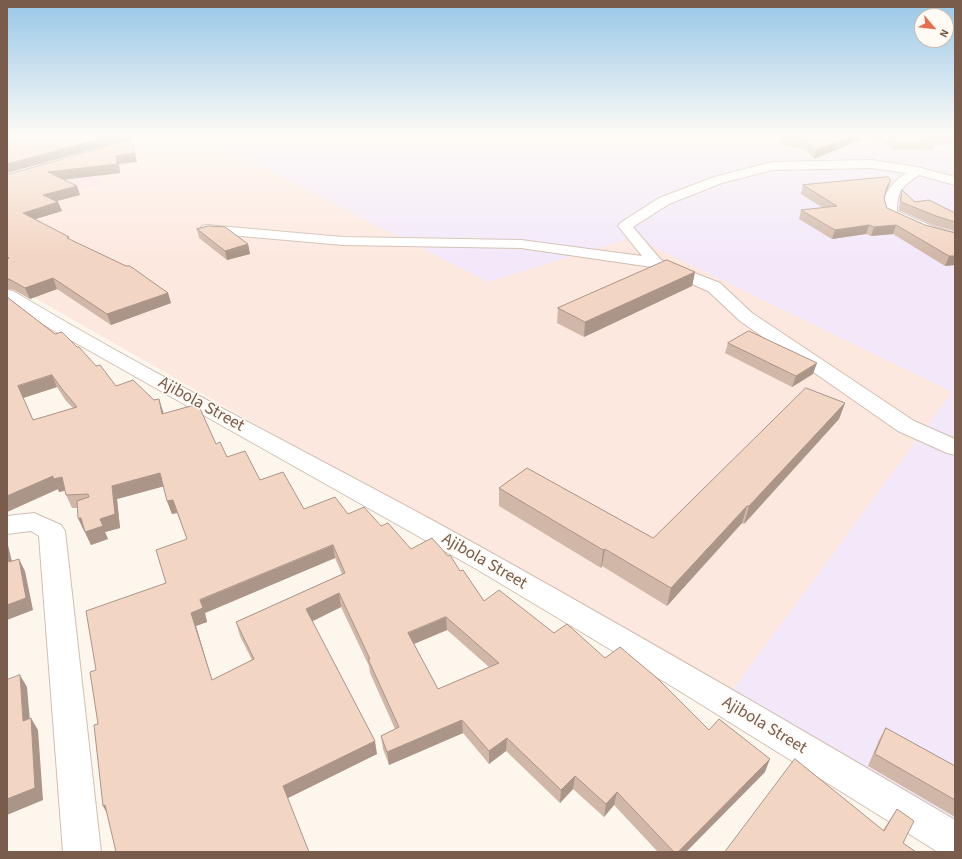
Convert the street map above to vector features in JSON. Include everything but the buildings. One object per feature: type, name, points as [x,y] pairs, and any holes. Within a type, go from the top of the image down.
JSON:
[{"type":"street","points":[[655,263],[625,226],[664,201],[718,180],[733,176]]},
{"type":"street","points":[[910,176],[894,188],[890,204],[890,213],[927,229],[955,238]]},
{"type":"street","points":[[938,176],[955,180]]},
{"type":"street","points":[[207,229],[343,241],[521,244],[655,263],[714,287],[746,317],[906,426],[955,448]]},
{"type":"street","name":"Ajibola Street","points":[[12,305],[421,525],[688,681],[955,841]]},
{"type":"street","points":[[7,525],[34,522],[52,531],[82,852]]},
{"type":"shaded area","points":[[14,176],[955,176],[955,824],[7,282],[7,178]]},
{"type":"shaded area","points":[[53,176],[100,176],[102,185],[50,192]]},
{"type":"shaded area","points":[[281,176],[955,176],[955,829],[729,695],[952,392],[634,237],[488,282]]}]
